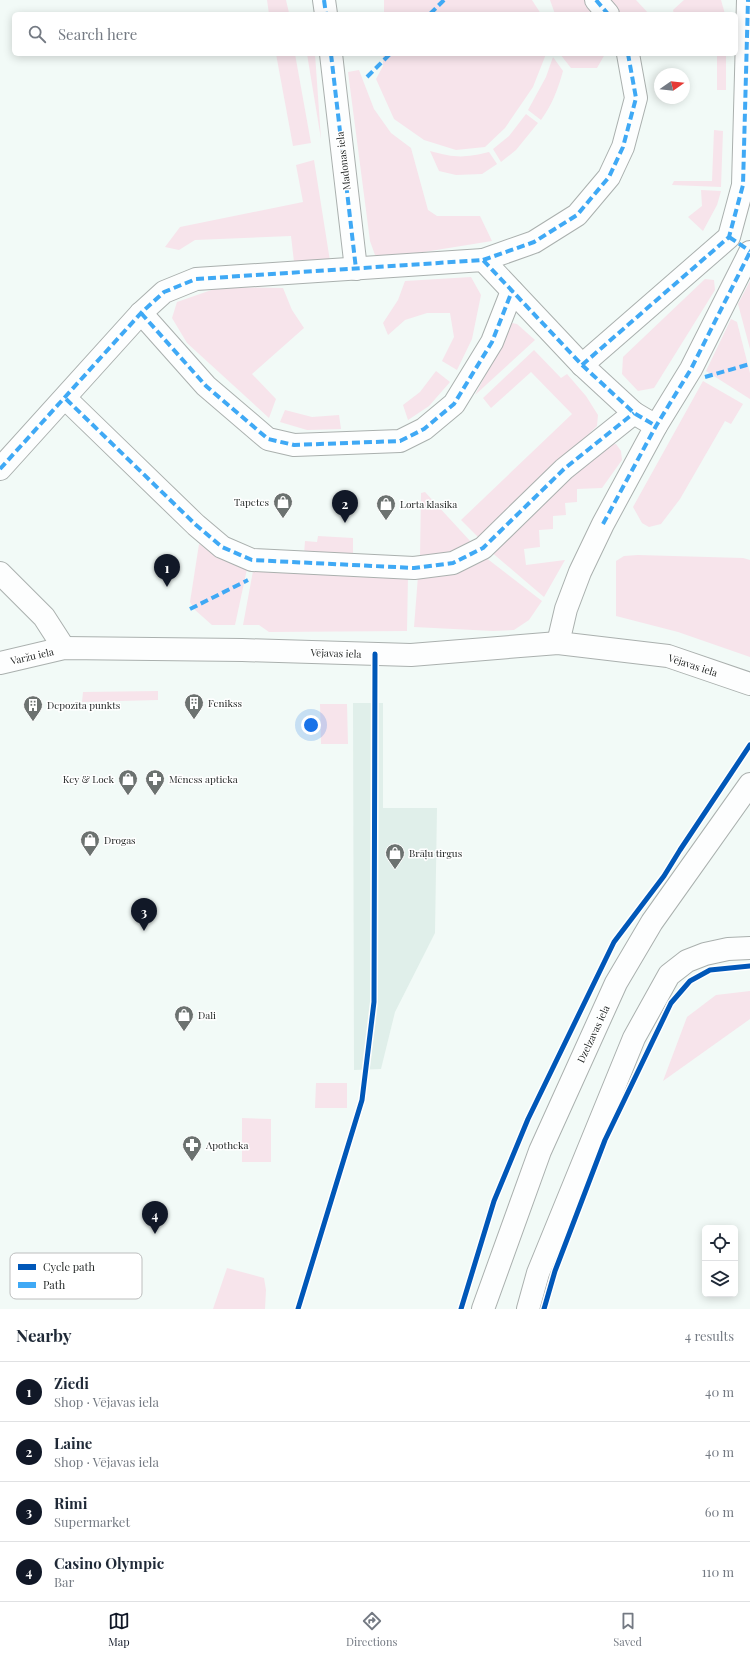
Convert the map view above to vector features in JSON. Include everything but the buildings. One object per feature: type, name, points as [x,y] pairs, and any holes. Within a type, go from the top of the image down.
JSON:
[{"type":"street","points":[[324,0],[326,12]]},
{"type":"street","points":[[596,0],[606,12]]},
{"type":"street","points":[[582,365],[729,237],[743,185],[748,0]]},
{"type":"street","name":"Madonas iela","points":[[331,56],[356,269]]},
{"type":"street","points":[[0,469],[66,398],[141,313],[164,292],[196,279],[483,260],[534,242],[577,215],[609,177],[623,147],[636,98],[628,56]]},
{"type":"street","points":[[558,643],[566,609],[580,572],[603,524],[656,426],[691,369],[750,252],[729,237]]},
{"type":"street","points":[[483,260],[582,365],[634,413],[656,426]]},
{"type":"street","points":[[141,313],[206,386],[268,439],[294,445],[400,441],[424,429],[454,404],[492,342],[512,290]]},
{"type":"street","points":[[66,398],[196,525],[222,547],[252,560],[414,568],[452,563],[483,548],[564,469],[634,413]]},
{"type":"street","points":[[0,572],[44,617],[64,648]]},
{"type":"street","name":"Vējavas iela","points":[[64,648],[242,650],[411,655],[558,643],[668,656],[750,684]]},
{"type":"street","name":"Varžu iela","points":[[0,663],[64,648]]},
{"type":"street","name":"Dzelzavas iela","points":[[483,1309],[540,1151],[616,983],[652,922],[750,784]]},
{"type":"street","points":[[528,1309],[538,1273],[634,1038],[670,975],[687,961],[705,954],[728,949],[750,948]]},
{"type":"shaded area","points":[[267,0],[286,0],[289,12],[269,12]]},
{"type":"shaded area","points":[[384,0],[532,0],[540,12],[384,12]]},
{"type":"shaded area","points":[[550,0],[585,0],[594,12],[554,12]]},
{"type":"shaded area","points":[[603,0],[636,0],[647,12],[615,12]]},
{"type":"shaded area","points":[[684,0],[721,0],[724,12],[674,12],[673,10]]},
{"type":"shaded area","points":[[276,56],[295,56],[311,143],[293,146]]},
{"type":"shaded area","points":[[307,56],[315,56],[321,139]]},
{"type":"shaded area","points":[[383,56],[545,56],[533,87],[505,128],[485,147],[456,150],[424,140],[394,119],[376,79],[383,66]]},
{"type":"shaded area","points":[[562,56],[604,56],[597,68],[571,68]]},
{"type":"shaded area","points":[[717,56],[726,56],[726,90],[717,90]]},
{"type":"shaded area","points":[[553,57],[563,71],[554,97],[541,120],[528,110],[546,77]]},
{"type":"shaded area","points":[[359,70],[374,109],[391,133],[411,148],[428,210],[437,216],[480,216],[492,241],[387,258],[375,255],[370,241],[348,72]]},
{"type":"shaded area","points":[[526,114],[538,123],[516,150],[501,162],[493,149],[509,136]]},
{"type":"shaded area","points":[[714,130],[723,131],[721,187],[672,185],[674,181],[712,181]]},
{"type":"shaded area","points":[[430,151],[446,155],[460,156],[489,152],[497,164],[482,174],[456,175],[439,171]]},
{"type":"shaded area","points":[[314,160],[330,261],[294,262],[291,236],[195,240],[179,250],[165,247],[180,227],[303,202],[296,165]]},
{"type":"shaded area","points":[[701,190],[721,191],[717,205],[703,231],[688,217],[702,206]]},
{"type":"shaded area","points":[[471,277],[481,295],[472,339],[457,370],[442,361],[454,337],[450,313],[427,313],[405,320],[388,335],[383,323],[398,300],[405,281]]},
{"type":"shaded area","points":[[705,279],[714,280],[715,290],[654,388],[638,391],[622,374],[623,357]]},
{"type":"shaded area","points":[[750,281],[750,349],[738,304]]},
{"type":"shaded area","points":[[220,287],[283,288],[292,310],[304,328],[252,374],[276,399],[269,418],[187,343],[172,318],[177,302]]},
{"type":"shaded area","points":[[731,319],[737,322],[750,373],[750,399],[706,371]]},
{"type":"shaded area","points":[[512,323],[517,324],[535,340],[475,395],[497,353],[507,327]]},
{"type":"shaded area","points":[[534,350],[561,378],[567,374],[586,396],[598,415],[597,426],[490,532],[480,539],[461,520],[572,414],[531,372],[491,408],[483,398]]},
{"type":"shaded area","points":[[436,371],[450,382],[429,406],[408,420],[403,405],[420,392]]},
{"type":"shaded area","points":[[703,381],[743,404],[731,424],[725,421],[680,499],[661,524],[649,527],[642,523],[633,507]]},
{"type":"shaded area","points":[[285,410],[312,417],[339,415],[341,429],[307,430],[280,422]]},
{"type":"shaded area","points":[[616,444],[621,451],[622,460],[602,488],[577,489],[577,502],[565,503],[566,515],[553,516],[553,529],[539,530],[540,547],[524,549],[526,565],[565,560],[544,597],[490,551],[601,446]]},
{"type":"shaded area","points":[[425,492],[471,542],[446,553],[420,558],[421,493]]},
{"type":"shaded area","points":[[318,536],[353,538],[353,556],[304,555],[305,541],[317,542]]},
{"type":"shaded area","points":[[199,544],[247,569],[235,625],[212,625],[194,609],[190,602]]},
{"type":"shaded area","points":[[638,555],[743,558],[750,560],[750,657],[678,632],[616,616],[616,561],[624,556]]},
{"type":"shaded area","points":[[485,557],[542,601],[529,620],[514,630],[493,631],[414,627],[418,576]]},
{"type":"shaded area","points":[[253,571],[408,577],[407,631],[269,632],[259,625],[243,625]]},
{"type":"shaded area","points":[[158,691],[158,700],[82,702],[83,692]]},
{"type":"shaded area","name":"Brāļu tirgus","points":[[353,703],[383,703],[383,808],[437,808],[435,933],[395,1012],[381,1069],[354,1070]]},
{"type":"shaded area","points":[[320,704],[347,704],[348,744],[321,744]]},
{"type":"shaded area","points":[[750,991],[750,1019],[663,1081],[687,1017],[716,995]]},
{"type":"shaded area","points":[[316,1083],[347,1083],[347,1108],[315,1108]]},
{"type":"shaded area","points":[[242,1118],[271,1119],[271,1162],[242,1162]]},
{"type":"shaded area","points":[[227,1268],[264,1278],[266,1290],[265,1309],[213,1309]]},
{"type":"marked path","points":[[324,0],[326,12]]},
{"type":"marked path","points":[[432,12],[444,0]]},
{"type":"marked path","points":[[596,0],[606,12]]},
{"type":"marked path","points":[[582,365],[729,237],[743,185],[748,0]]},
{"type":"marked path","points":[[331,56],[356,269]]},
{"type":"marked path","points":[[367,77],[388,56]]},
{"type":"marked path","points":[[483,260],[534,242],[577,215],[609,177],[623,147],[636,98],[628,56]]},
{"type":"marked path","points":[[729,237],[750,251]]},
{"type":"marked path","points":[[603,524],[656,426],[691,369],[750,252]]},
{"type":"marked path","points":[[0,469],[141,313],[164,292],[196,279],[483,260],[582,365],[634,413],[656,426]]},
{"type":"marked path","points":[[141,313],[206,386],[268,439],[294,445],[400,441],[424,429],[454,404],[492,342],[512,291]]},
{"type":"marked path","points":[[705,377],[750,364]]},
{"type":"marked path","points":[[66,399],[196,525],[222,547],[252,560],[414,568],[453,563],[483,548],[564,469],[634,413]]},
{"type":"marked path","points":[[190,609],[248,580]]},
{"type":"cycle path","points":[[298,1309],[362,1100],[374,1002],[375,654]]},
{"type":"cycle path","points":[[461,1309],[494,1201],[528,1119],[614,942],[664,876],[750,745]]},
{"type":"cycle path","points":[[544,1309],[555,1271],[605,1140],[671,1003],[690,981],[710,970],[750,966]]},
{"type":"place","name":"Tapetes","points":[[283,519]]},
{"type":"place","name":"Lorta klasika","points":[[386,521]]},
{"type":"place","name":"Laine","points":[[345,523]]},
{"type":"place","name":"Ziedi","points":[[167,587]]},
{"type":"place","name":"Fenikss","points":[[194,720]]},
{"type":"place","name":"Depozīta punkts","points":[[33,722]]},
{"type":"place","name":"Key & Lock","points":[[128,796]]},
{"type":"place","name":"Mēness aptieka","points":[[155,796]]},
{"type":"place","name":"Drogas","points":[[90,857]]},
{"type":"place","name":"Brāļu tirgus","points":[[395,870]]},
{"type":"place","name":"Rimi","points":[[144,931]]},
{"type":"place","name":"Dali","points":[[184,1032]]},
{"type":"place","name":"Apotheka","points":[[192,1162]]},
{"type":"place","name":"Casino Olympic","points":[[155,1234]]}]
